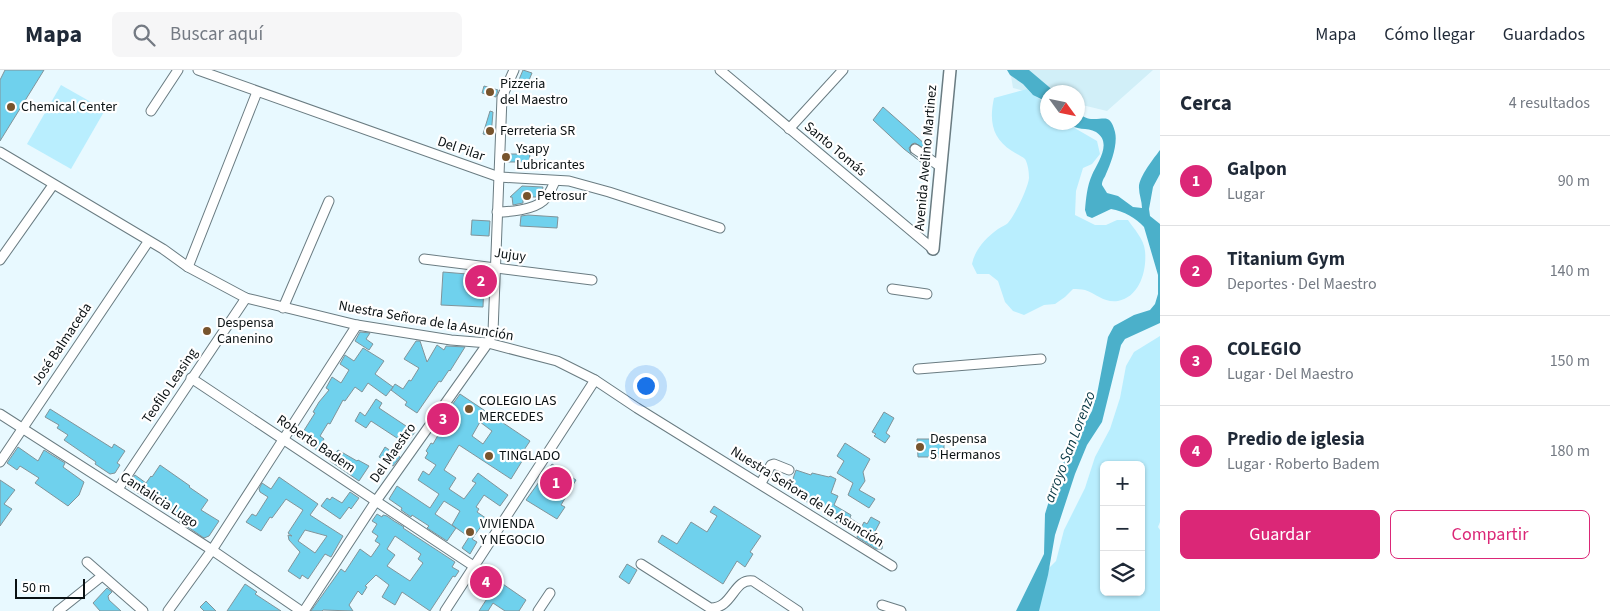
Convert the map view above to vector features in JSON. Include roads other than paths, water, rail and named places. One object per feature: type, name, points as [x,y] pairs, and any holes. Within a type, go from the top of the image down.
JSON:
[{"type":"main road","name":"Avenida Avelino Martinez","points":[[933,249],[950,70]]},
{"type":"street","points":[[151,111],[178,70]]},
{"type":"street","name":"Del Pilar","points":[[198,70],[499,177],[568,181],[609,192],[720,228]]},
{"type":"street","name":"Del Maestro","points":[[303,611],[376,501],[488,343],[494,326],[502,97],[514,70]]},
{"type":"street","name":"Santo Tomás","points":[[720,70],[933,249]]},
{"type":"street","points":[[789,129],[844,70]]},
{"type":"street","points":[[188,266],[257,92]]},
{"type":"street","points":[[915,149],[941,167]]},
{"type":"street","name":"Nuestra Señora de la Asunción","points":[[0,152],[188,266],[246,298],[356,325],[451,340],[488,343],[557,361],[595,380],[892,566]]},
{"type":"street","points":[[497,212],[514,212],[542,202],[549,194],[555,181]]},
{"type":"street","points":[[0,260],[52,185]]},
{"type":"street","points":[[283,308],[329,201]]},
{"type":"street","name":"José Balmaceda","points":[[0,462],[148,242]]},
{"type":"street","name":"Jujuy","points":[[424,258],[592,280]]},
{"type":"street","points":[[892,290],[927,294]]},
{"type":"street","name":"Teofilo Leasing","points":[[118,489],[246,298]]},
{"type":"street","points":[[168,611],[212,550],[356,325]]},
{"type":"street","points":[[918,369],[1041,359]]},
{"type":"street","name":"Roberto Badem","points":[[191,378],[474,566]]},
{"type":"street","points":[[445,611],[595,380]]},
{"type":"street","name":"Cantalicia Lugo","points":[[0,414],[212,550],[303,611]]},
{"type":"street","points":[[761,483],[774,464],[789,470]]},
{"type":"street","points":[[87,562],[143,611]]},
{"type":"street","points":[[641,564],[710,608],[722,606],[739,586],[748,580],[753,581],[798,611]]},
{"type":"street","points":[[58,611],[102,576]]},
{"type":"street","points":[[538,611],[550,593]]},
{"type":"street","points":[[882,605],[902,611]]},
{"type":"place","name":"Pizzeria del Maestro","points":[[490,92]]},
{"type":"place","name":"Chemical Center","points":[[11,107]]},
{"type":"place","name":"Ferreteria SR","points":[[490,131]]},
{"type":"place","name":"Ysapy Lubricantes","points":[[506,157]]},
{"type":"place","name":"Petrosur","points":[[527,196]]},
{"type":"place","name":"Titanium Gym","points":[[481,281]]},
{"type":"place","name":"Despensa Canenino","points":[[207,331]]},
{"type":"place","name":"COLEGIO LAS MERCEDES","points":[[469,409]]},
{"type":"place","name":"COLEGIO","points":[[443,419]]},
{"type":"place","name":"Despensa 5 Hermanos","points":[[920,447]]},
{"type":"place","name":"TINGLADO","points":[[489,456]]},
{"type":"place","name":"Galpon","points":[[556,483]]},
{"type":"place","name":"VIVIENDA Y NEGOCIO","points":[[470,532]]},
{"type":"place","name":"Predio de iglesia","points":[[486,582]]},
{"type":"water label","name":"arroyo San Lorenzo","points":[[1070,447]]}]
